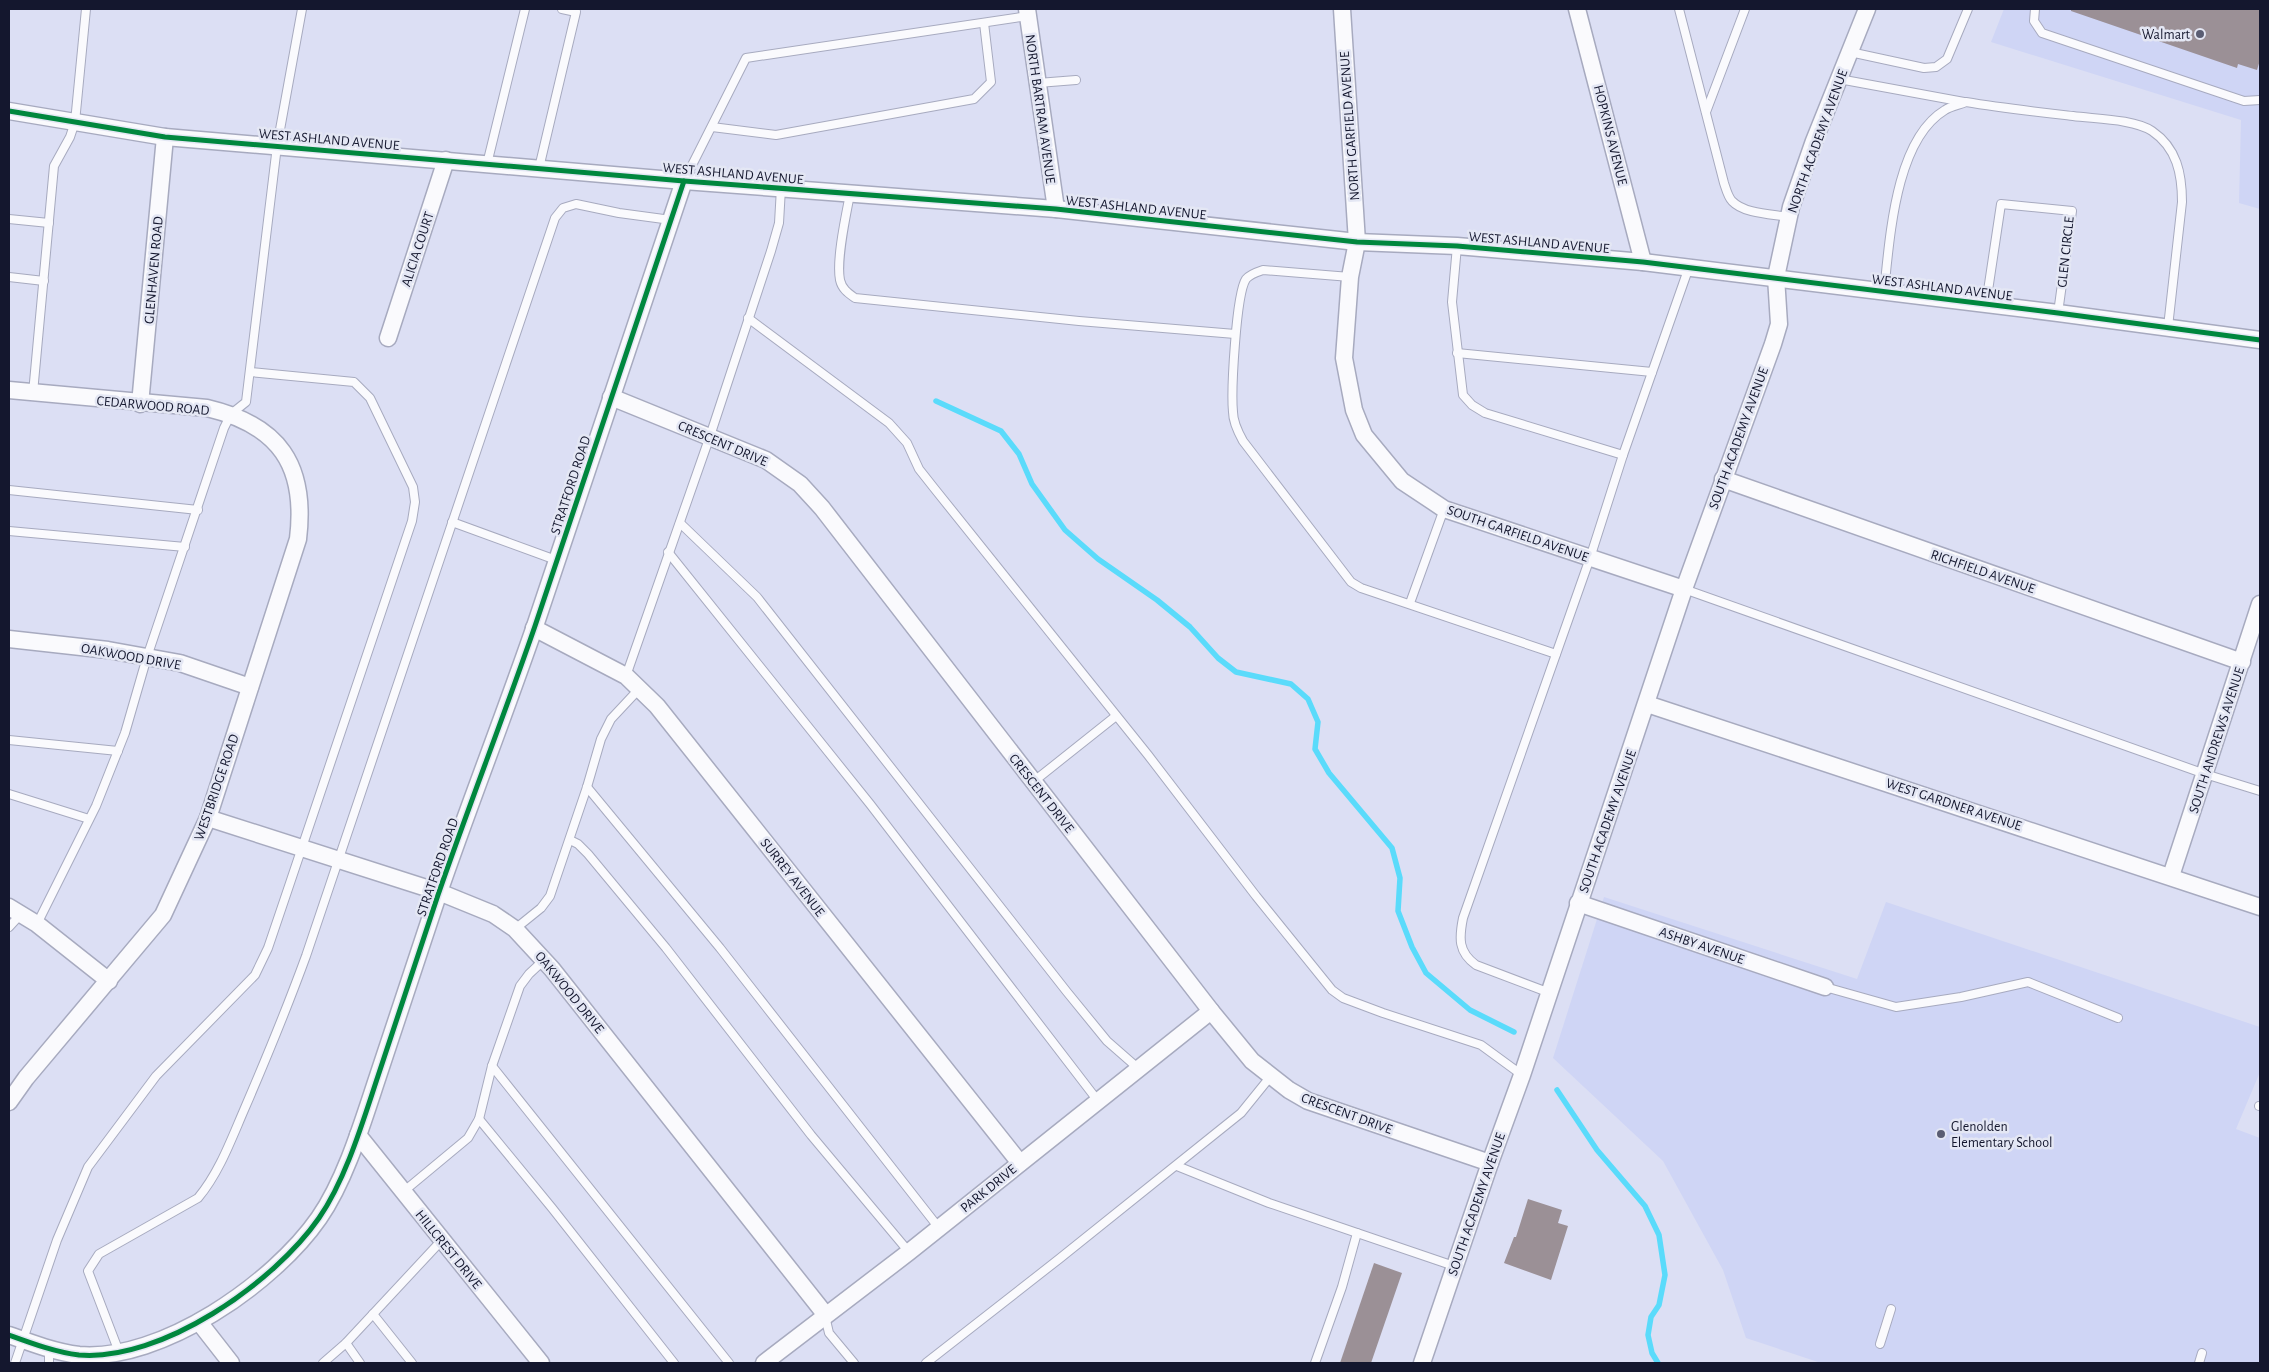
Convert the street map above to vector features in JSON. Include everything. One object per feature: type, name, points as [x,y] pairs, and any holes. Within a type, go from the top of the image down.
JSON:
[{"type":"street","name":"NORTH GARFIELD AVENUE","points":[[1342,9],[1357,242]]},
{"type":"street","name":"HOPKINS AVENUE","points":[[1577,9],[1643,262]]},
{"type":"street","name":"NORTH ACADEMY AVENUE","points":[[1776,277],[1789,217],[1814,141],[1867,9]]},
{"type":"street","name":"NORTH BARTRAM AVENUE","points":[[1027,13],[1056,209]]},
{"type":"street","name":"WEST ASHLAND AVENUE","points":[[9,111],[165,137],[684,181],[1056,209],[1357,242],[1457,246],[1643,262],[1776,277],[2260,340]]},
{"type":"street","name":"GLENHAVEN ROAD","points":[[140,404],[165,137]]},
{"type":"street","name":"ALICIA COURT","points":[[388,338],[446,160]]},
{"type":"street","name":"STRATFORD ROAD","points":[[16,1337],[49,1356],[106,1355],[156,1342],[199,1322],[264,1278],[297,1246],[324,1208],[358,1135],[439,892],[534,628],[684,181]]},
{"type":"street","name":"SOUTH GARFIELD AVENUE","points":[[1357,242],[1350,277],[1344,358],[1354,410],[1364,435],[1402,481],[1444,509],[1684,589]]},
{"type":"street","name":"SOUTH ACADEMY AVENUE","points":[[1422,1363],[1550,993],[1578,903],[1647,704],[1684,589],[1779,324],[1776,277]]},
{"type":"street","name":"CEDARWOOD ROAD","points":[[9,390],[140,404],[207,408],[231,414],[265,431],[283,453]]},
{"type":"street","name":"CRESCENT DRIVE","points":[[611,397],[766,460],[800,484],[822,508],[1211,1011],[1252,1061],[1308,1101],[1490,1163]]},
{"type":"street","name":"WESTBRIDGE ROAD","points":[[9,1102],[26,1078],[163,915],[208,818],[298,539],[301,513],[299,491],[292,468],[283,453]]},
{"type":"street","name":"RICHFIELD AVENUE","points":[[1723,479],[2242,662]]},
{"type":"street","name":"SOUTH ANDREWS AVENUE","points":[[2171,876],[2260,604]]},
{"type":"street","name":"SURREY AVENUE","points":[[534,628],[626,676],[640,688],[663,714],[1020,1163]]},
{"type":"street","name":"OAKWOOD DRIVE","points":[[9,639],[108,650],[180,663],[250,687]]},
{"type":"street","name":"WEST GARDNER AVENUE","points":[[1647,704],[2260,907]]},
{"type":"street","name":"OAKWOOD DRIVE","points":[[208,818],[439,892],[493,914],[515,929],[544,960],[825,1314]]},
{"type":"street","name":"ASHBY AVENUE","points":[[1578,903],[1825,987]]},
{"type":"street","points":[[15,911],[37,924],[109,981]]},
{"type":"street","name":"PARK DRIVE","points":[[764,1363],[825,1314],[909,1252],[1211,1011]]},
{"type":"street","name":"HILLCREST DRIVE","points":[[358,1135],[541,1363]]},
{"type":"street","points":[[199,1322],[231,1363]]},
{"type":"lane","points":[[33,393],[54,166],[70,137],[75,122],[86,9]]},
{"type":"lane","points":[[37,924],[89,819],[118,751],[147,657],[224,428],[231,414],[246,402],[277,146],[302,9]]},
{"type":"lane","points":[[487,164],[525,9]]},
{"type":"lane","points":[[539,168],[576,12],[562,9]]},
{"type":"lane","points":[[1679,9],[1730,200],[1738,206],[1789,217]]},
{"type":"lane","points":[[1706,112],[1745,9]]},
{"type":"lane","points":[[1850,52],[1924,68],[1936,67],[1947,59],[1968,9]]},
{"type":"lane","points":[[2034,9],[2034,20],[2042,33],[2244,101],[2260,100]]},
{"type":"lane","points":[[684,181],[746,58],[984,23],[1027,13]]},
{"type":"lane","points":[[712,126],[776,135],[974,99],[991,82],[984,23]]},
{"type":"lane","points":[[1839,78],[1966,102],[2140,125],[2152,131],[2174,153],[2182,182],[2182,202],[2168,327]]},
{"type":"lane","points":[[1038,84],[1076,80]]},
{"type":"lane","points":[[1884,291],[1898,189],[1907,158],[1933,118],[1946,109],[1966,102]]},
{"type":"lane","points":[[626,676],[710,436],[779,222],[781,188]]},
{"type":"lane","points":[[850,194],[839,268],[840,281],[845,291],[855,298],[1079,321],[1235,334]]},
{"type":"lane","points":[[119,1352],[88,1271],[99,1254],[198,1198],[206,1189],[224,1156],[285,1013],[555,218],[563,208],[576,204],[619,213],[671,220]]},
{"type":"lane","name":"GLEN CIRCLE","points":[[1986,304],[2001,204],[2072,211],[2058,313]]},
{"type":"lane","points":[[9,218],[49,223]]},
{"type":"lane","points":[[1457,246],[1452,302],[1463,395],[1485,413],[1623,455]]},
{"type":"lane","points":[[1550,993],[1476,965],[1467,958],[1461,949],[1460,935],[1463,918],[1590,558],[1623,455],[1689,267]]},
{"type":"lane","points":[[1350,277],[1263,270],[1253,273],[1246,280],[1235,334],[1233,413],[1236,428],[1243,441],[1351,582],[1361,588],[1556,654]]},
{"type":"lane","points":[[9,278],[44,281]]},
{"type":"lane","points":[[748,318],[841,386],[899,432],[919,469],[1332,990],[1343,998],[1375,1010],[1481,1045],[1522,1075]]},
{"type":"lane","points":[[1457,353],[1652,372]]},
{"type":"lane","points":[[14,1363],[16,1337],[88,1167],[156,1076],[255,975],[268,948],[412,521],[415,502],[413,488],[370,398],[354,382],[250,372]]},
{"type":"lane","points":[[9,490],[198,510]]},
{"type":"lane","points":[[1410,604],[1444,509]]},
{"type":"lane","points":[[452,522],[556,560]]},
{"type":"lane","points":[[680,523],[757,597],[946,835],[1067,992],[1107,1041],[1139,1069]]},
{"type":"lane","points":[[9,531],[185,547]]},
{"type":"lane","points":[[668,552],[870,804],[1098,1101]]},
{"type":"lane","points":[[1684,589],[2205,774],[2260,790]]},
{"type":"lane","points":[[515,929],[541,908],[550,896],[570,840],[601,739],[611,719],[640,688]]},
{"type":"lane","points":[[1033,782],[1116,716]]},
{"type":"lane","points":[[9,740],[118,751]]},
{"type":"lane","points":[[587,787],[720,948],[939,1228]]},
{"type":"lane","points":[[9,794],[89,819]]},
{"type":"lane","points":[[570,840],[578,844],[588,854],[666,948],[811,1135],[909,1252]]},
{"type":"lane","points":[[9,927],[15,911]]},
{"type":"lane","points":[[403,1192],[468,1138],[478,1119],[492,1066],[520,986],[529,974],[544,960]]},
{"type":"lane","points":[[1825,987],[1896,1007],[1961,997],[2028,982],[2118,1018]]},
{"type":"lane","points":[[492,1066],[729,1363]]},
{"type":"lane","points":[[926,1363],[1177,1166],[1241,1113],[1271,1076]]},
{"type":"lane","points":[[478,1119],[552,1208],[674,1363]]},
{"type":"lane","points":[[1177,1166],[1269,1203],[1454,1266]]},
{"type":"lane","points":[[1315,1363],[1342,1287],[1357,1232]]},
{"type":"lane","points":[[323,1363],[346,1343],[442,1240]]},
{"type":"lane","points":[[1880,1344],[1891,1309]]},
{"type":"lane","points":[[373,1314],[412,1363]]},
{"type":"lane","points":[[825,1314],[829,1333],[854,1363]]},
{"type":"lane","points":[[346,1343],[360,1363]]},
{"type":"lane","points":[[2199,1363],[2202,1354]]},
{"type":"shaded area","points":[[2004,9],[2260,9],[2260,209],[2239,203],[2241,120],[1991,42]]},
{"type":"shaded area","name":"Glenolden Elementary School","points":[[1604,897],[1857,979],[1886,902],[2260,1027],[2260,1072],[2236,1129],[2260,1138],[2260,1363],[1821,1363],[1746,1338],[1723,1270],[1663,1161],[1553,1058]]},
{"type":"building","name":"Walmart","points":[[2071,9],[2260,9],[2260,60],[2257,70],[2238,64],[2237,68],[2071,11]]},
{"type":"building","points":[[1528,1199],[1562,1210],[1558,1223],[1568,1226],[1551,1280],[1504,1263],[1514,1237],[1516,1237]]},
{"type":"building","points":[[1374,1263],[1402,1273],[1371,1363],[1340,1363]]},
{"type":"waterway","points":[[936,401],[1001,431],[1019,454],[1032,484],[1065,530],[1098,559],[1157,600],[1190,627],[1218,658],[1236,672],[1291,684],[1308,699],[1318,722],[1315,749],[1329,773],[1392,848],[1400,878],[1398,911],[1412,947],[1426,973],[1470,1010],[1514,1032]]},
{"type":"waterway","points":[[1557,1090],[1597,1150],[1645,1206],[1659,1235],[1665,1275],[1659,1305],[1651,1317],[1648,1335],[1652,1353],[1658,1363]]},
{"type":"cycle path","points":[[9,111],[165,137],[684,181],[1056,209],[1357,242],[1457,246],[1643,262],[2260,340]]},
{"type":"cycle path","points":[[9,1335],[34,1344],[79,1355],[111,1354],[145,1346],[179,1332],[213,1314],[245,1292],[274,1268],[299,1243],[329,1203],[346,1168],[360,1130],[438,895],[535,626],[684,181]]},
{"type":"place","name":"Walmart","points":[[2200,34]]},
{"type":"place","name":"Glenolden Elementary School","points":[[1941,1134]]}]
